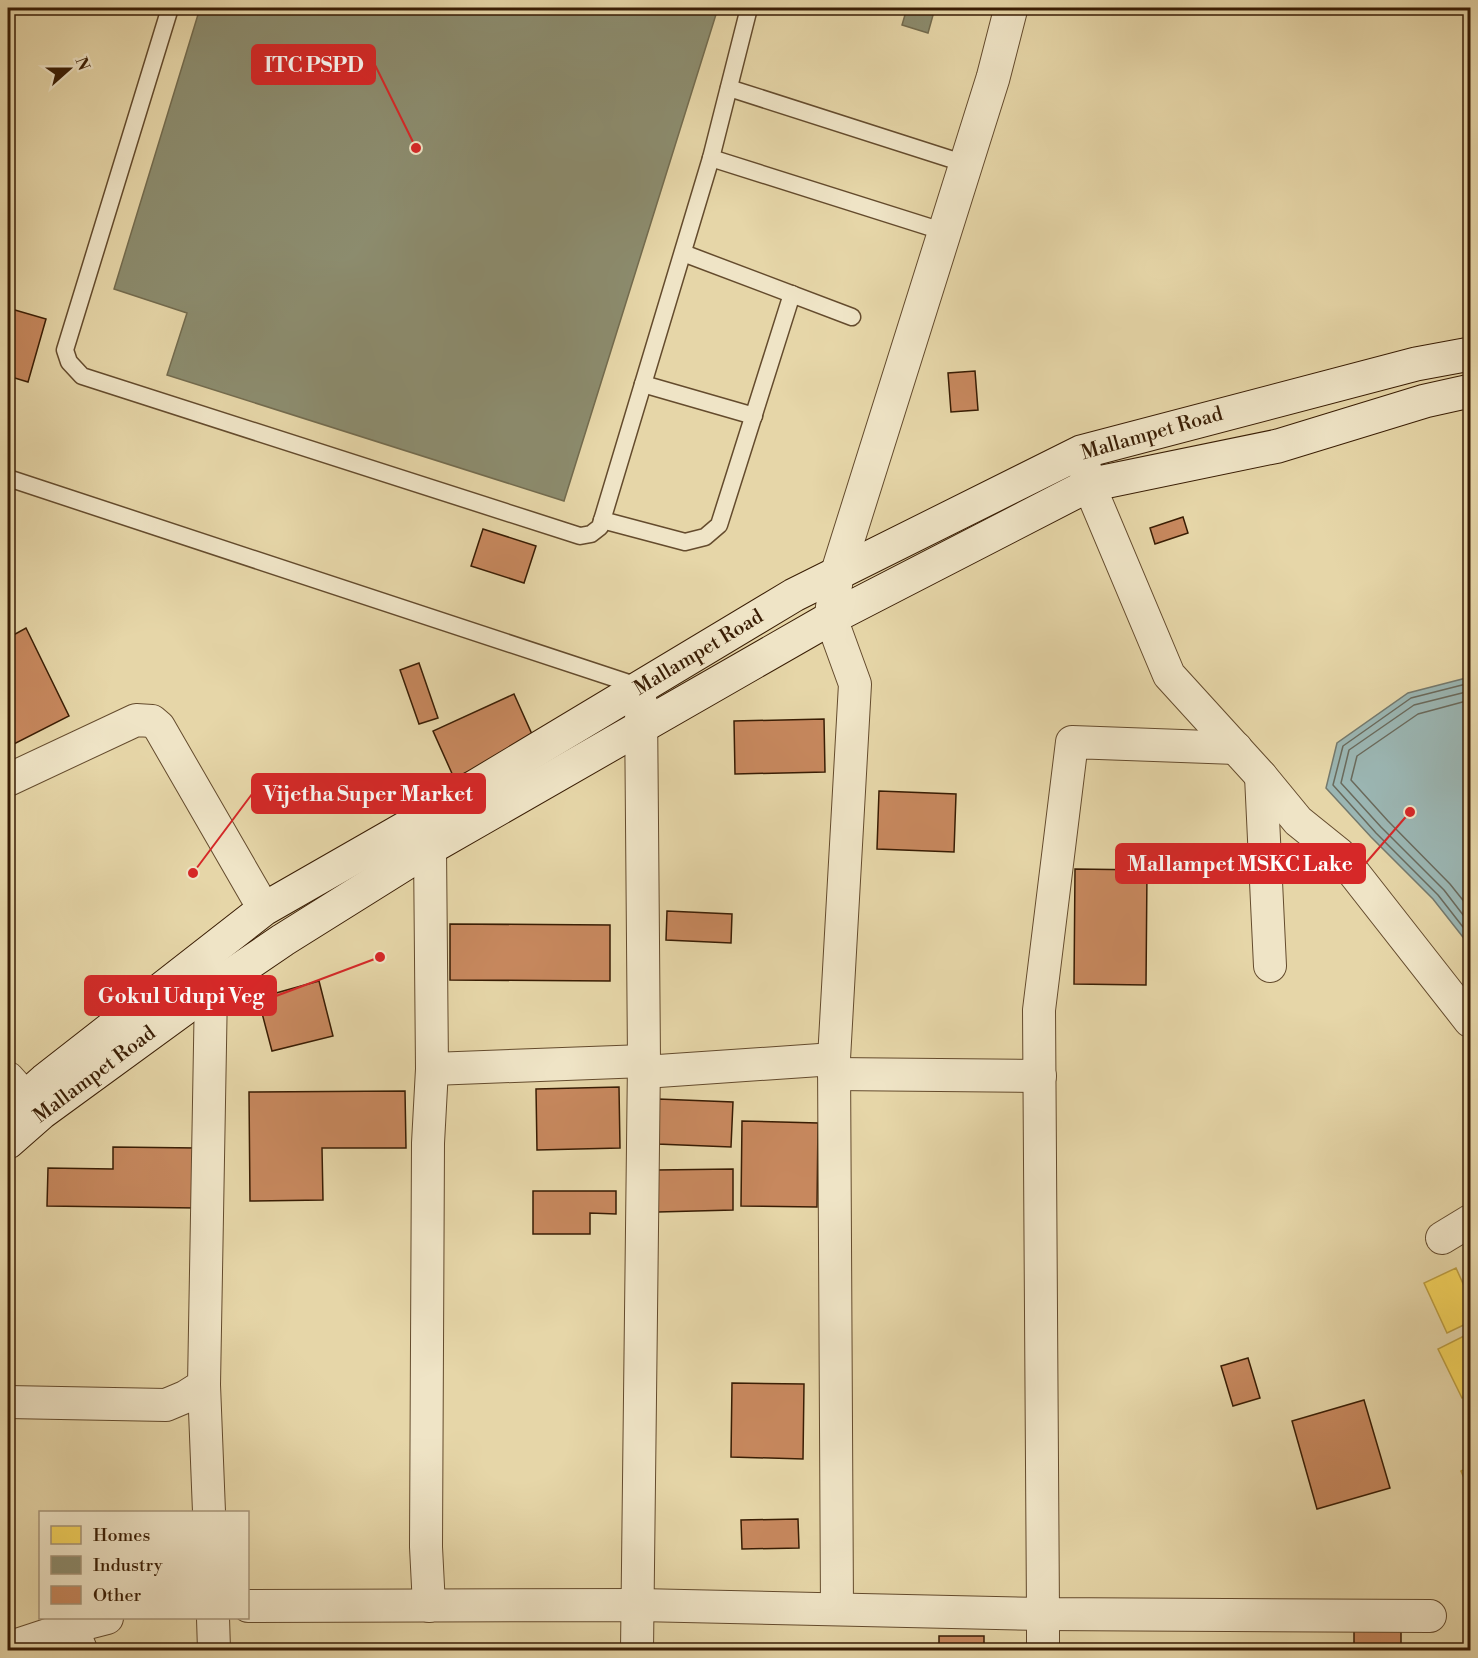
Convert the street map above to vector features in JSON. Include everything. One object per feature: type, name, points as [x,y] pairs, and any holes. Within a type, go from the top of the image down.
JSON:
[{"type":"main road","points":[[831,618],[837,574],[993,78],[1011,8]]},
{"type":"main road","name":"Mallampet Road","points":[[13,1096],[45,1080],[202,977],[283,940],[423,835],[641,688],[794,595],[1082,452],[1416,364],[1470,354]]},
{"type":"main road","points":[[1416,364],[1425,401]]},
{"type":"main road","name":"Mallampet Road","points":[[8,1142],[202,977],[264,909],[423,835],[641,727],[831,618],[1089,485],[1278,446],[1425,401],[1470,391]]},
{"type":"street","points":[[1082,452],[1089,485],[1169,675],[1298,820],[1339,854],[1470,1021]]},
{"type":"street","points":[[831,618],[855,684],[834,1066],[837,1609]]},
{"type":"street","points":[[637,1650],[644,1066],[641,688]]},
{"type":"street","points":[[8,780],[136,720],[152,721],[159,727],[264,909]]},
{"type":"street","points":[[1044,1650],[1039,1010],[1072,742],[1236,748]]},
{"type":"street","points":[[1261,776],[1270,966]]},
{"type":"street","points":[[423,835],[432,1068],[428,1190],[426,1547],[429,1606]]},
{"type":"street","points":[[202,977],[204,1385],[209,1511]]},
{"type":"street","points":[[432,1068],[834,1066],[1040,1076]]},
{"type":"street","points":[[1442,1238],[1470,1221]]},
{"type":"street","points":[[8,1402],[166,1405],[204,1385]]},
{"type":"street","points":[[249,1606],[639,1605],[1042,1614],[1430,1616]]},
{"type":"street","points":[[8,1649],[77,1639],[104,1619]]},
{"type":"street","points":[[213,1619],[214,1650]]},
{"type":"lane","points":[[170,8],[65,350],[69,362],[82,376],[580,536],[591,534],[600,527],[711,158],[749,8]]},
{"type":"lane","points":[[729,88],[966,164]]},
{"type":"lane","points":[[711,158],[945,232]]},
{"type":"lane","points":[[683,252],[852,317]]},
{"type":"lane","points":[[602,520],[685,542],[705,537],[719,525],[792,294]]},
{"type":"lane","points":[[643,384],[754,416]]},
{"type":"lane","points":[[8,478],[641,688]]},
{"type":"water","points":[[1470,677],[1470,946],[1433,899],[1326,788],[1337,743],[1408,693]]},
{"type":"building: Homes","points":[[1456,1268],[1470,1299],[1470,1322],[1447,1333],[1424,1283]]},
{"type":"building: Homes","points":[[1470,1333],[1470,1394],[1462,1398],[1438,1349]]},
{"type":"building: Homes","points":[[1470,1466],[1470,1492],[1461,1471]]},
{"type":"building: Industry","points":[[200,8],[718,8],[564,501],[167,375],[187,313],[114,289]]},
{"type":"building: Industry","points":[[907,8],[935,8],[928,33],[902,25]]},
{"type":"building: Other","points":[[8,308],[46,319],[28,382],[8,376]]},
{"type":"building: Other","points":[[975,371],[978,410],[951,412],[948,373]]},
{"type":"building: Other","points":[[1183,517],[1188,533],[1155,544],[1150,528]]},
{"type":"building: Other","points":[[483,529],[536,546],[524,583],[471,566]]},
{"type":"building: Other","points":[[26,628],[69,716],[12,745],[8,735],[8,638]]},
{"type":"building: Other","points":[[419,663],[438,718],[419,724],[400,670]]},
{"type":"building: Other","points":[[514,694],[535,741],[454,778],[433,731]]},
{"type":"building: Other","points":[[824,719],[825,772],[735,774],[734,721]]},
{"type":"building: Other","points":[[879,791],[956,794],[954,852],[877,849]]},
{"type":"building: Other","points":[[1075,869],[1147,870],[1146,985],[1074,984]]},
{"type":"building: Other","points":[[667,911],[732,914],[731,943],[666,940]]},
{"type":"building: Other","points":[[450,924],[610,925],[610,981],[450,980]]},
{"type":"building: Other","points":[[319,981],[333,1036],[272,1051],[258,998]]},
{"type":"building: Other","points":[[619,1087],[620,1148],[537,1150],[536,1089]]},
{"type":"building: Other","points":[[405,1091],[406,1148],[322,1148],[323,1200],[250,1201],[249,1092]]},
{"type":"building: Other","points":[[658,1099],[733,1102],[731,1147],[657,1144]]},
{"type":"building: Other","points":[[742,1121],[818,1123],[817,1207],[741,1206]]},
{"type":"building: Other","points":[[113,1147],[197,1148],[197,1208],[47,1206],[48,1168],[113,1169]]},
{"type":"building: Other","points":[[733,1169],[733,1210],[658,1212],[657,1170]]},
{"type":"building: Other","points":[[533,1191],[616,1191],[616,1214],[590,1213],[590,1234],[533,1234]]},
{"type":"building: Other","points":[[1248,1358],[1260,1398],[1233,1406],[1221,1366]]},
{"type":"building: Other","points":[[732,1383],[804,1384],[803,1459],[731,1457]]},
{"type":"building: Other","points":[[1364,1400],[1390,1488],[1317,1509],[1292,1421]]},
{"type":"building: Other","points":[[798,1519],[799,1548],[742,1549],[741,1520]]},
{"type":"building: Other","points":[[1354,1629],[1401,1631],[1401,1650],[1354,1650]]},
{"type":"building: Other","points":[[939,1636],[984,1636],[984,1650],[939,1650]]},
{"type":"place","name":"ITC PSPD","points":[[416,148]]},
{"type":"place","name":"Mallampet MSKC Lake","points":[[1410,812]]},
{"type":"place","name":"Vijetha Super Market","points":[[193,873]]},
{"type":"place","name":"Gokul Udupi Veg","points":[[380,957]]}]
